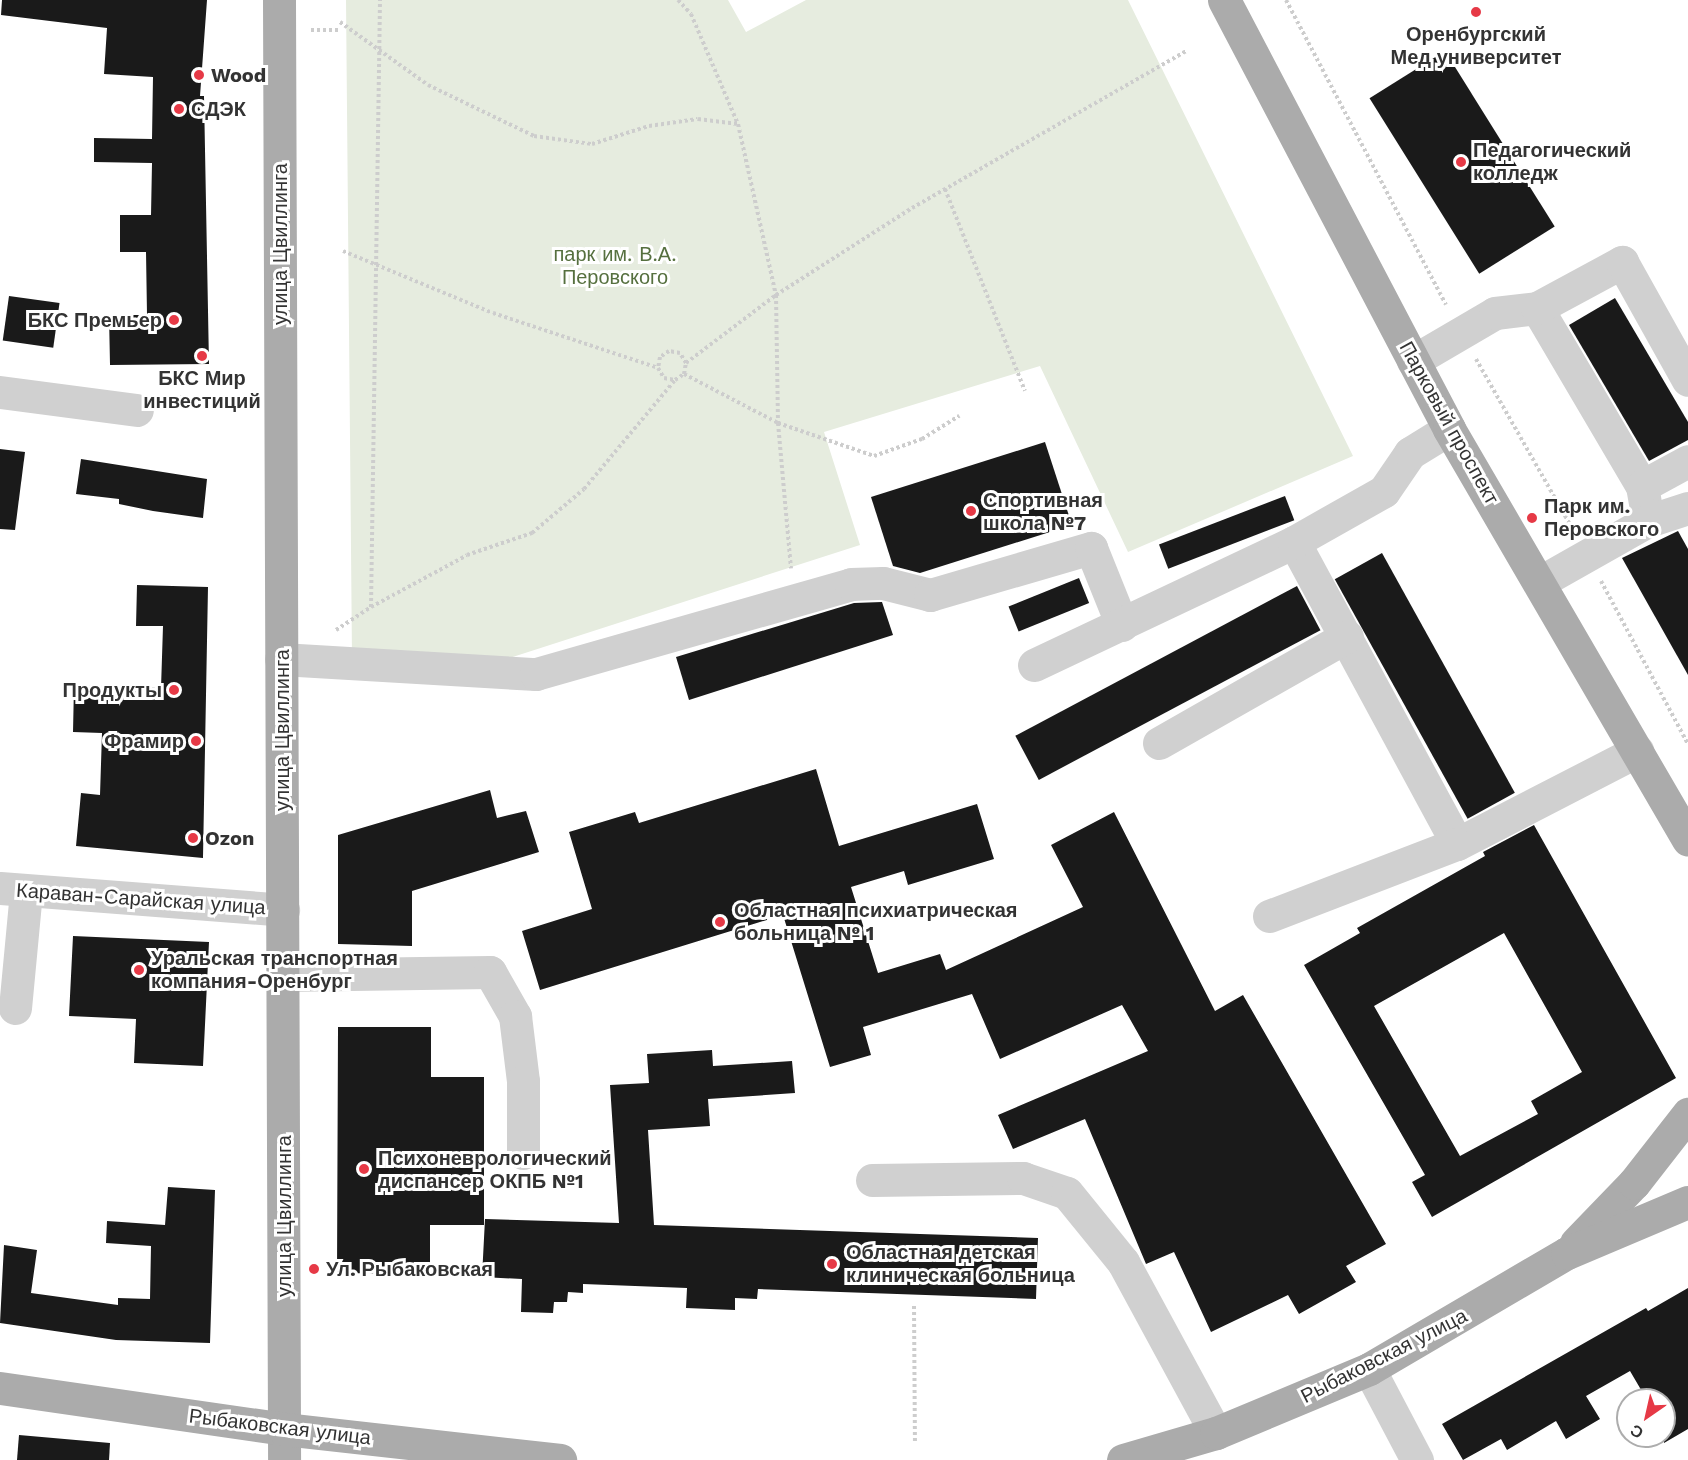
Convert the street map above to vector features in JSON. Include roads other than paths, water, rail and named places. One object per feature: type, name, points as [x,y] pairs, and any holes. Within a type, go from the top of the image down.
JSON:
[{"type":"main road","name":"улица Цвиллинга","points":[[279,0],[284,1445]]},
{"type":"main road","name":"Парковый проспект","points":[[1224,0],[1449,429],[1688,838]]},
{"type":"main road","name":"Рыбаковская улица","points":[[1567,1253],[1634,1183],[1688,1114]]},
{"type":"main road","name":"Рыбаковская улица","points":[[1123,1460],[1216,1433],[1369,1369],[1567,1253],[1688,1202]]},
{"type":"main road","name":"Рыбаковская улица","points":[[0,1388],[284,1445],[560,1460]]},
{"type":"street","points":[[1413,361],[1495,313],[1537,308],[1622,262],[1688,380]]},
{"type":"street","points":[[1537,308],[1642,486],[1648,521]]},
{"type":"street","points":[[0,392],[138,410]]},
{"type":"street","points":[[1034,665],[1294,542],[1384,491],[1410,453],[1449,429]]},
{"type":"street","points":[[1642,486],[1688,460]]},
{"type":"street","points":[[1540,582],[1648,521],[1688,508]]},
{"type":"street","points":[[1294,542],[1458,844]]},
{"type":"street","points":[[281,659],[536,674],[850,584],[883,583],[930,595],[1091,548],[1122,625]]},
{"type":"street","points":[[1159,743],[1347,636]]},
{"type":"street","points":[[1269,916],[1458,844],[1637,751]]},
{"type":"street","points":[[13,890],[15,1008]]},
{"type":"street","name":"Караван-Сарайская улица","points":[[13,890],[283,910]]},
{"type":"street","points":[[283,975],[490,972],[515,1016],[523,1082],[523,1153]]},
{"type":"street","points":[[872,1180],[1023,1178],[1067,1193],[1123,1262],[1216,1433]]},
{"type":"street","points":[[1369,1369],[1417,1460]]},
{"type":"place","name":"Оренбургский Мед университет","points":[[1476,12]]},
{"type":"place","name":"Wood","points":[[199,75]]},
{"type":"place","name":"СДЭК","points":[[179,109]]},
{"type":"place","name":"Педагогический колледж","points":[[1461,162]]},
{"type":"place","name":"БКС Премьер","points":[[174,320]]},
{"type":"place","name":"БКС Мир инвестиций","points":[[202,356]]},
{"type":"place","name":"Спортивная школа №7","points":[[971,511]]},
{"type":"place","name":"Парк им. Перовского","points":[[1532,518]]},
{"type":"place","name":"Продукты","points":[[174,690]]},
{"type":"place","name":"Фрамир","points":[[196,741]]},
{"type":"place","name":"Ozon","points":[[193,838]]},
{"type":"place","name":"Областная психиатрическая больница № 1","points":[[720,922]]},
{"type":"place","name":"Уральская транспортная компания-Оренбург","points":[[139,970]]},
{"type":"place","name":"Психоневрологический диспансер ОКПБ №1","points":[[364,1169]]},
{"type":"place","name":"Областная детская клиническая больница","points":[[832,1264]]},
{"type":"place","name":"Ул. Рыбаковская","points":[[314,1269]]},
{"type":"park label","name":"парк им. В.А. Перовского","points":[[615,266]]}]
